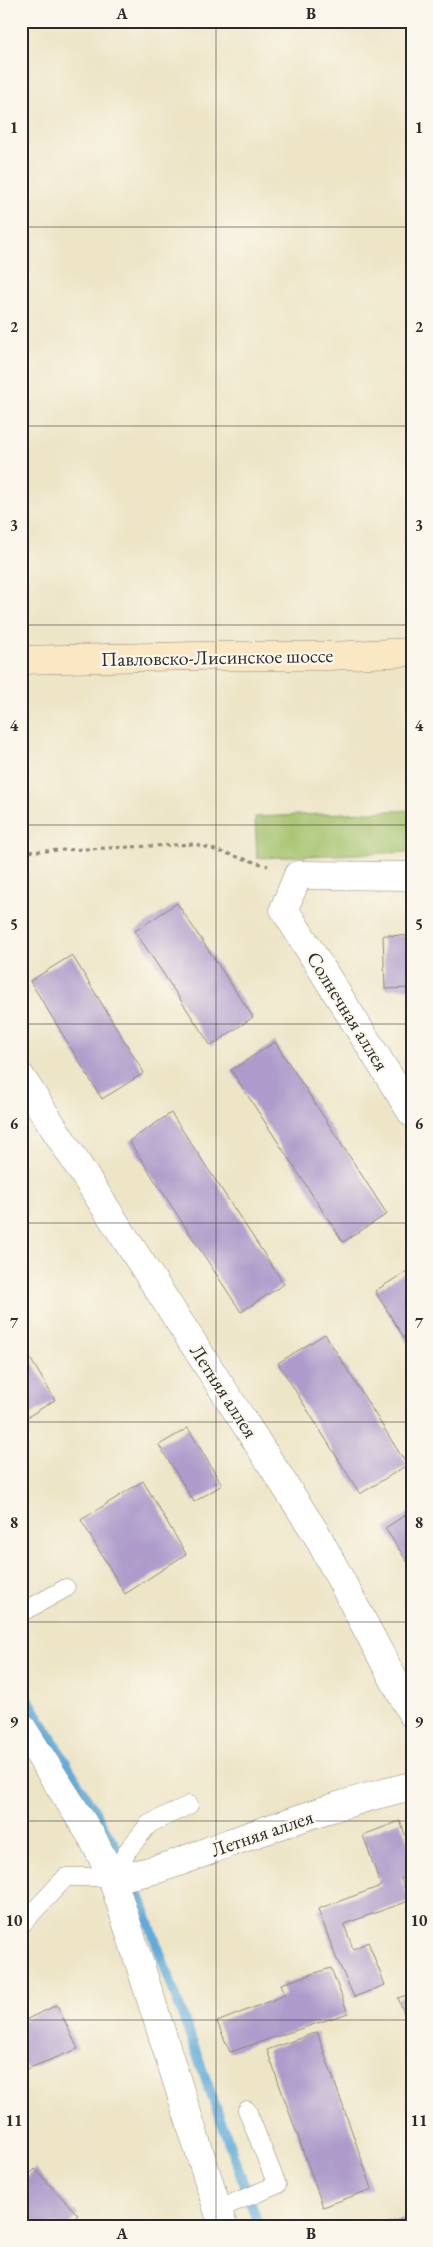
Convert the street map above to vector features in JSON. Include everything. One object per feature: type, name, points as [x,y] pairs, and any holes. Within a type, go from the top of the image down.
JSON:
[{"type":"main road","name":"Павловско-Лисинское шоссе","points":[[21,660],[195,656],[330,656],[412,652]]},
{"type":"street","points":[[298,875],[412,876]]},
{"type":"street","name":"Солнечная аллея","points":[[298,875],[284,909],[412,1112]]},
{"type":"street","name":"Летняя аллея","points":[[21,1078],[317,1535],[412,1714]]},
{"type":"street","points":[[21,1726],[92,1837],[112,1876],[221,2217]]},
{"type":"street","name":"Летняя аллея","points":[[112,1876],[132,1876],[157,1869],[272,1828],[390,1791],[412,1786]]},
{"type":"lane","points":[[21,1613],[66,1588]]},
{"type":"lane","points":[[21,1925],[66,1877],[112,1876],[128,1850],[149,1824],[189,1805]]},
{"type":"lane","points":[[221,2217],[277,2185],[247,2110]]},
{"type":"path","points":[[21,852],[195,844],[298,875]]},
{"type":"green space","points":[[412,810],[412,852],[257,858],[255,817]]},
{"type":"building","points":[[177,903],[253,1017],[211,1046],[135,931]]},
{"type":"building","points":[[383,935],[412,936],[412,988],[385,989]]},
{"type":"building","points":[[72,955],[144,1073],[102,1099],[30,981]]},
{"type":"building","points":[[275,1042],[387,1214],[343,1242],[231,1070]]},
{"type":"building","points":[[171,1113],[284,1284],[241,1312],[129,1141]]},
{"type":"building","points":[[412,1268],[412,1351],[375,1291]]},
{"type":"building","points":[[325,1334],[407,1465],[360,1494],[278,1363]]},
{"type":"building","points":[[21,1343],[55,1400],[21,1421]]},
{"type":"building","points":[[188,1428],[222,1485],[194,1502],[159,1445]]},
{"type":"building","points":[[143,1481],[186,1554],[125,1594],[81,1520]]},
{"type":"building","points":[[412,1511],[412,1569],[385,1528]]},
{"type":"building","points":[[400,1821],[412,1853],[412,1875],[401,1879],[409,1901],[344,1924],[353,1949],[368,1942],[385,1985],[354,1997],[335,1955],[318,1909],[381,1886],[363,1835]]},
{"type":"building","points":[[331,1968],[348,2013],[230,2052],[217,2022],[285,1995],[281,1984]]},
{"type":"building","points":[[412,1993],[412,2033],[398,1998]]},
{"type":"building","points":[[57,2005],[78,2049],[27,2069],[21,2059],[21,2022]]},
{"type":"building","points":[[317,2032],[372,2189],[323,2207],[267,2050]]},
{"type":"building","points":[[35,2169],[78,2215],[67,2226],[21,2224],[21,2183]]},
{"type":"building","points":[[412,2216],[412,2226],[381,2226],[381,2225]]},
{"type":"waterway","points":[[21,1687],[124,1861]]},
{"type":"waterway","points":[[132,1876],[259,2226]]}]
